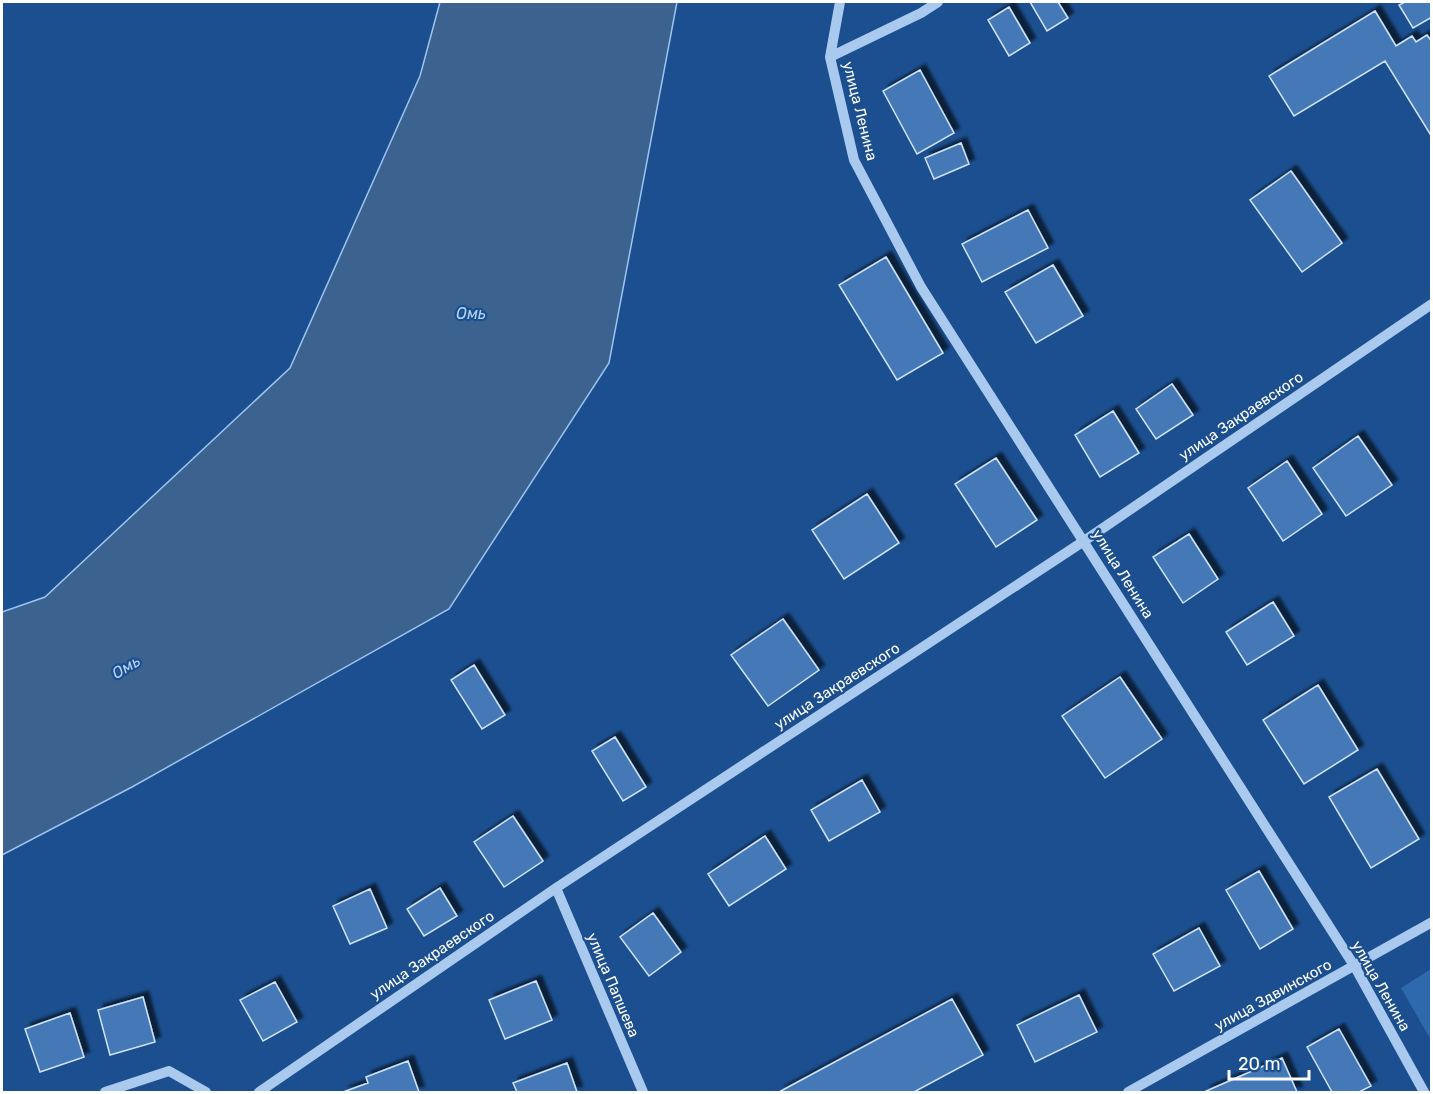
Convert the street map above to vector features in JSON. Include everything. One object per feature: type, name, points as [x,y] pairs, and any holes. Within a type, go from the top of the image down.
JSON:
[{"type":"street","points":[[830,57],[840,2]]},
{"type":"street","points":[[830,57],[938,2]]},
{"type":"street","name":"улица Ленина","points":[[830,57],[854,160],[921,287],[1355,967],[1424,1092]]},
{"type":"street","name":"улица Закраевского","points":[[259,1092],[556,888],[1084,541],[1431,304]]},
{"type":"street","name":"улица Папшева","points":[[556,888],[643,1092]]},
{"type":"street","name":"улица Здвинского","points":[[1128,1092],[1355,967],[1431,922]]},
{"type":"street","points":[[105,1092],[170,1071],[206,1092]]},
{"type":"shaded area","points":[[1431,969],[1431,1040],[1401,988]]},
{"type":"water","name":"Омь","points":[[440,2],[677,2],[609,363],[449,609],[132,787],[2,855],[2,612],[45,597],[290,368],[420,76]]},
{"type":"building","points":[[1030,2],[1058,2],[1068,18],[1047,31]]},
{"type":"building","points":[[1405,2],[1432,2],[1432,17],[1413,28],[1399,5]]},
{"type":"building","points":[[1009,7],[1030,43],[1009,56],[988,20]]},
{"type":"building","points":[[1375,11],[1396,46],[1412,36],[1416,42],[1427,35],[1432,42],[1432,137],[1385,61],[1294,116],[1269,76]]},
{"type":"building","points":[[920,70],[954,133],[917,154],[883,91]]},
{"type":"building","points":[[961,143],[969,164],[934,179],[925,158]]},
{"type":"building","points":[[1291,171],[1342,243],[1302,272],[1250,200]]},
{"type":"building","points":[[1028,210],[1048,248],[982,282],[962,244]]},
{"type":"building","points":[[886,257],[943,353],[897,380],[839,285]]},
{"type":"building","points":[[1053,265],[1083,316],[1036,343],[1005,292]]},
{"type":"building","points":[[1172,384],[1193,415],[1156,439],[1136,409]]},
{"type":"building","points":[[1113,411],[1139,453],[1100,477],[1075,435]]},
{"type":"building","points":[[1358,436],[1392,485],[1346,516],[1313,468]]},
{"type":"building","points":[[996,458],[1037,520],[996,547],[955,484]]},
{"type":"building","points":[[1287,461],[1322,514],[1283,541],[1248,488]]},
{"type":"building","points":[[867,494],[899,543],[844,579],[812,530]]},
{"type":"building","points":[[1189,534],[1218,579],[1183,603],[1153,557]]},
{"type":"building","points":[[1273,602],[1294,636],[1247,665],[1226,632]]},
{"type":"building","points":[[783,619],[819,670],[768,706],[731,655]]},
{"type":"building","points":[[474,665],[505,715],[482,729],[451,680]]},
{"type":"building","points":[[1120,677],[1162,739],[1105,778],[1062,716]]},
{"type":"building","points":[[1318,685],[1358,750],[1304,784],[1263,720]]},
{"type":"building","points":[[615,737],[646,787],[623,801],[592,751]]},
{"type":"building","points":[[1377,769],[1419,839],[1371,868],[1329,797]]},
{"type":"building","points":[[862,780],[880,812],[829,841],[811,810]]},
{"type":"building","points":[[513,816],[543,861],[504,887],[474,842]]},
{"type":"building","points":[[765,836],[786,869],[729,906],[708,874]]},
{"type":"building","points":[[1259,871],[1293,929],[1260,949],[1226,890]]},
{"type":"building","points":[[440,888],[457,916],[424,936],[407,909]]},
{"type":"building","points":[[370,889],[387,928],[350,944],[333,906]]},
{"type":"building","points":[[653,913],[681,952],[649,976],[620,937]]},
{"type":"building","points":[[1199,928],[1220,966],[1174,991],[1153,954]]},
{"type":"building","points":[[536,981],[552,1020],[505,1039],[489,1000]]},
{"type":"building","points":[[275,982],[297,1022],[263,1041],[240,1000]]},
{"type":"building","points":[[1079,995],[1097,1032],[1035,1062],[1017,1025]]},
{"type":"building","points":[[143,997],[155,1042],[110,1055],[98,1010]]},
{"type":"building","points":[[952,999],[983,1055],[914,1092],[779,1092]]},
{"type":"building","points":[[70,1013],[84,1057],[40,1072],[25,1029]]},
{"type":"building","points":[[1339,1029],[1371,1086],[1359,1092],[1332,1092],[1307,1047]]},
{"type":"building","points":[[1282,1058],[1297,1092],[1204,1092]]},
{"type":"building","points":[[408,1061],[419,1092],[343,1092],[368,1083],[366,1077]]},
{"type":"building","points":[[567,1063],[577,1092],[517,1092],[513,1083]]}]
